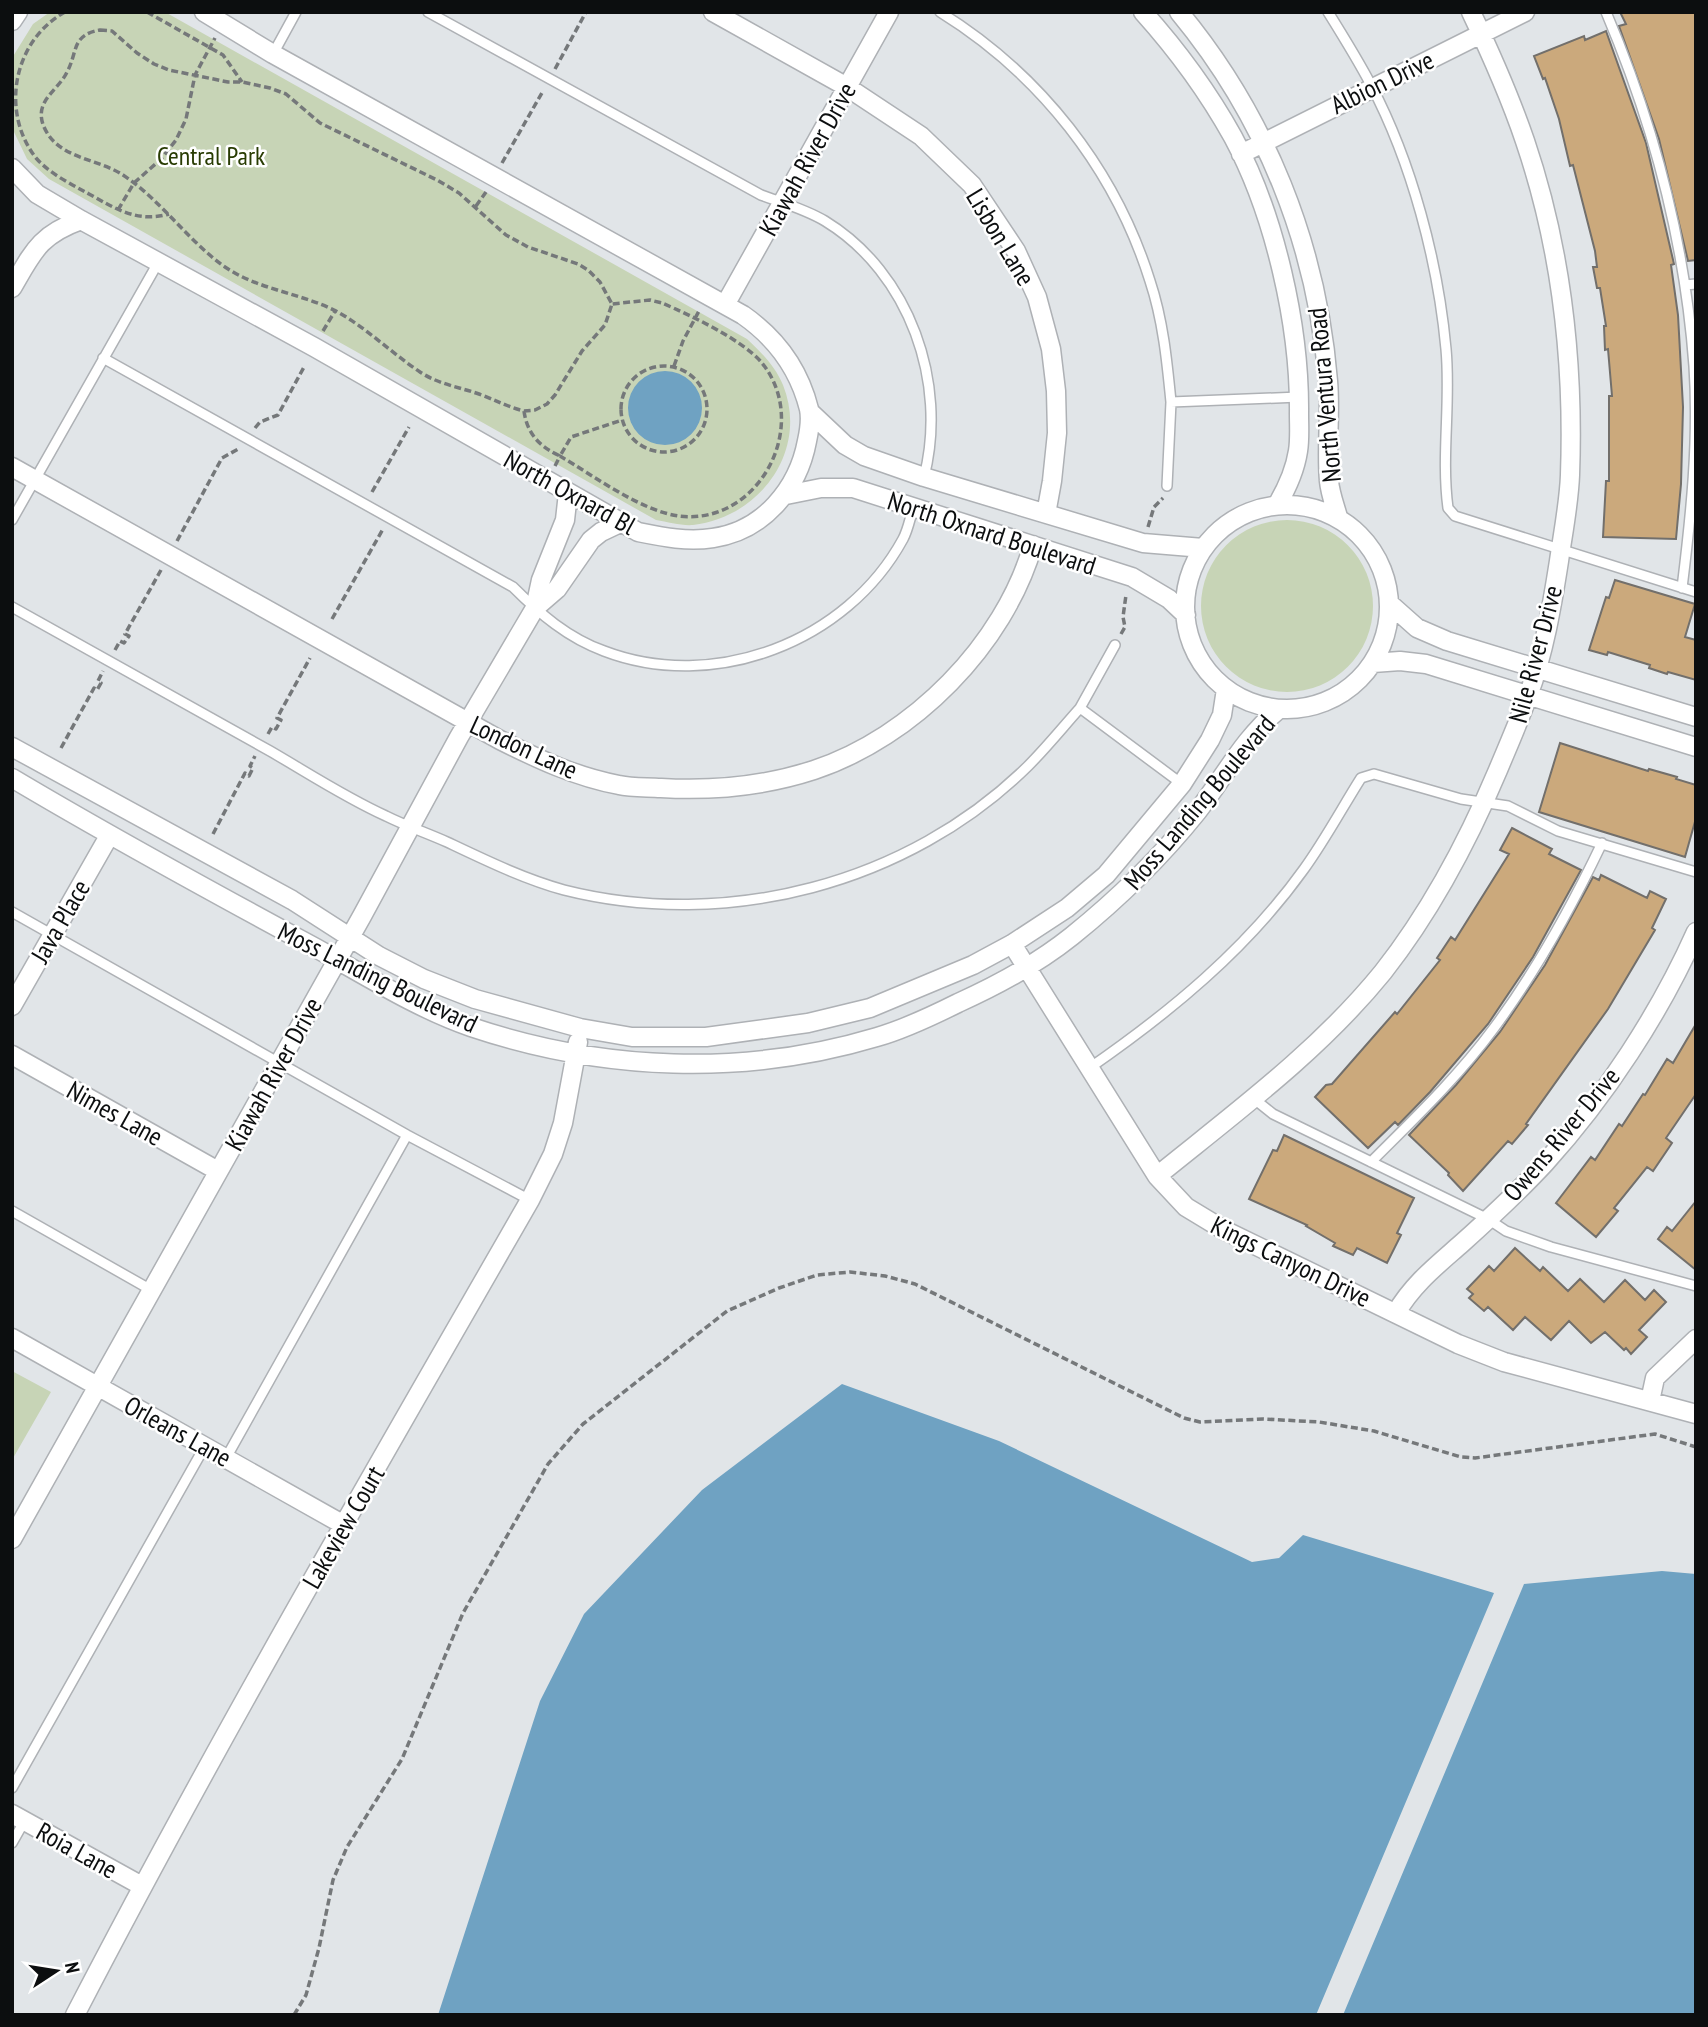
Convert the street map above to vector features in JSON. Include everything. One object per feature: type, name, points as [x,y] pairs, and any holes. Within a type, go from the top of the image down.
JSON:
[{"type":"street","points":[[12,21],[18,12]]},
{"type":"street","name":"North Oxnard Bl","points":[[12,168],[37,194],[81,220],[314,347],[638,532],[690,540],[716,538],[744,528],[765,516],[786,495],[801,467],[810,412],[792,365],[775,341],[759,326],[273,54],[204,12]]},
{"type":"street","name":"Lisbon Lane","points":[[713,12],[847,87],[921,136],[972,185],[1016,251],[1037,298],[1051,349],[1056,391],[1057,433],[1046,514]]},
{"type":"street","name":"Kiawah River Drive","points":[[725,305],[889,12]]},
{"type":"street","name":"North Ventura Road","points":[[1143,12],[1172,44],[1196,77],[1241,154],[1263,209],[1282,270],[1296,349],[1298,452],[1292,478],[1277,505]]},
{"type":"street","name":"North Ventura Road","points":[[1179,12],[1200,37],[1230,82],[1264,141],[1303,243],[1317,300],[1328,382],[1329,485],[1338,517]]},
{"type":"street","name":"Nile River Drive","points":[[1157,1176],[1324,1038],[1383,971],[1445,879],[1484,803],[1529,695],[1537,668],[1553,597],[1570,478],[1570,410],[1564,315],[1547,224],[1525,141],[1471,12]]},
{"type":"street","name":"Albion Drive","points":[[1241,154],[1525,12]]},
{"type":"street","points":[[12,288],[33,251],[45,238],[57,228],[81,220]]},
{"type":"street","name":"North Oxnard Boulevard","points":[[810,412],[845,444],[864,456],[924,477],[1143,543],[1202,548]]},
{"type":"street","name":"London Lane","points":[[12,467],[468,722],[556,768],[620,786],[699,790],[767,782],[815,769],[862,749],[904,723],[964,669],[1006,613],[1025,573],[1033,545]]},
{"type":"street","name":"North Oxnard Boulevard","points":[[786,495],[821,488],[853,488],[1132,577],[1169,599],[1185,615]]},
{"type":"street","name":"Kiawah River Drive","points":[[12,1539],[280,1064],[468,722],[535,608],[541,580],[565,520],[568,493]]},
{"type":"street","points":[[1277,505],[1298,505],[1338,517],[1364,540],[1382,570],[1390,604],[1388,626],[1373,663],[1355,684],[1332,699],[1306,708],[1279,709],[1251,703],[1226,689],[1206,668],[1192,643],[1185,615],[1187,589],[1193,567],[1202,548],[1223,527],[1248,512],[1277,505]]},
{"type":"street","name":"Kiawah River Drive","points":[[535,608],[557,589],[591,540],[620,523]]},
{"type":"street","points":[[1390,604],[1417,628],[1442,639],[1696,717]]},
{"type":"street","points":[[1373,663],[1400,661],[1426,664],[1696,747]]},
{"type":"street","name":"Moss Landing Boulevard","points":[[12,747],[292,900],[379,956],[424,979],[475,999],[580,1028],[632,1037],[706,1037],[808,1023],[870,1008],[973,965],[1012,944],[1067,908],[1106,875],[1182,784],[1210,740],[1222,715],[1226,689]]},
{"type":"street","name":"Moss Landing Boulevard","points":[[12,778],[363,976],[470,1027],[576,1054],[638,1062],[696,1065],[749,1062],[815,1052],[878,1037],[989,989],[1027,968],[1071,937],[1143,873],[1198,810],[1250,736],[1279,709]]},
{"type":"street","name":"Java Place","points":[[12,1006],[109,835]]},
{"type":"street","name":"Owens River Drive","points":[[1396,1313],[1408,1292],[1488,1219],[1545,1162],[1588,1111],[1636,1041],[1681,965],[1696,932]]},
{"type":"street","name":"Kings Canyon Drive","points":[[1012,944],[1157,1176],[1186,1207],[1224,1230],[1458,1344],[1503,1362],[1696,1414]]},
{"type":"street","name":"Lakeview Court","points":[[75,2015],[142,1886],[530,1200],[553,1154],[563,1123],[580,1028]]},
{"type":"street","name":"Nimes Lane","points":[[12,1055],[218,1171]]},
{"type":"street","name":"Orleans Lane","points":[[12,1338],[344,1525]]},
{"type":"street","points":[[1650,1401],[1655,1378],[1696,1339]]},
{"type":"street","name":"Roia Lane","points":[[19,1817],[142,1886]]},
{"type":"lane","points":[[273,54],[296,12]]},
{"type":"lane","points":[[428,12],[761,195],[804,209],[827,222],[857,245],[883,274],[902,305],[917,335],[927,369],[932,412],[931,449],[924,477]]},
{"type":"lane","points":[[940,12],[974,33],[1012,64],[1052,105],[1096,163],[1129,223],[1151,282],[1165,342],[1171,402],[1167,486]]},
{"type":"lane","points":[[1328,12],[1372,87],[1402,156],[1422,220],[1447,350],[1448,508],[1455,516],[1696,592]]},
{"type":"lane","points":[[1606,12],[1628,64],[1654,141],[1676,232],[1685,285],[1694,367],[1695,443],[1690,525],[1682,588]]},
{"type":"lane","points":[[12,520],[159,261]]},
{"type":"lane","points":[[1685,285],[1696,284]]},
{"type":"lane","points":[[103,358],[513,587],[559,628],[604,651],[648,663],[680,666],[717,664],[760,656],[798,640],[845,610],[884,568],[904,537],[913,509]]},
{"type":"lane","points":[[1171,402],[1299,397]]},
{"type":"lane","points":[[12,607],[384,816],[501,867],[563,889],[622,901],[682,905],[752,900],[823,886],[884,863],[927,842],[977,809],[1028,767],[1080,708],[1115,645]]},
{"type":"lane","points":[[1080,708],[1182,784]]},
{"type":"lane","points":[[1088,1069],[1150,1026],[1201,983],[1253,932],[1304,869],[1361,778],[1374,774],[1461,799],[1508,806],[1558,831],[1696,872]]},
{"type":"lane","points":[[1371,1162],[1454,1077],[1493,1029],[1536,967],[1572,905],[1602,844]]},
{"type":"lane","points":[[12,912],[407,1135],[530,1200]]},
{"type":"lane","points":[[1253,1098],[1273,1114],[1488,1219],[1506,1231],[1551,1247],[1696,1286]]},
{"type":"lane","points":[[226,1458],[407,1135]]},
{"type":"lane","points":[[12,1211],[153,1291]]},
{"type":"lane","points":[[12,1788],[205,1446]]},
{"type":"lane","points":[[12,1843],[19,1817]]},
{"type":"path","points":[[65,12],[43,27],[25,50],[14,79],[15,114],[26,144],[47,168],[118,210],[137,217],[156,218],[169,214]]},
{"type":"path","points":[[148,12],[223,55],[242,82]]},
{"type":"path","points":[[551,76],[586,12]]},
{"type":"path","points":[[90,31],[112,31],[153,64],[195,75],[242,82],[286,94],[320,123],[437,180],[476,207],[506,235],[528,247],[578,264],[600,282],[612,304],[605,325],[582,351],[547,404],[535,410],[524,411],[438,381],[420,372],[369,331],[335,311],[317,302],[262,284],[228,268],[189,238],[157,201],[134,183],[106,165],[77,157],[54,141],[44,126],[41,114],[43,103],[67,74],[80,39],[90,31]]},
{"type":"path","points":[[113,217],[134,183],[161,159],[176,140],[186,119],[195,75],[217,33]]},
{"type":"path","points":[[499,169],[541,94]]},
{"type":"path","points":[[476,207],[489,188]]},
{"type":"path","points":[[524,411],[534,440],[546,450],[649,508],[680,516],[697,517],[729,508],[752,491],[769,470],[782,434],[779,396],[763,364],[747,349],[670,306],[650,300],[612,304]]},
{"type":"path","points":[[674,366],[682,341],[703,304]]},
{"type":"path","points":[[319,339],[335,311]]},
{"type":"path","points":[[659,365],[674,366],[687,371],[698,381],[705,393],[708,407],[706,421],[691,444],[678,451],[664,453],[637,443],[628,433],[622,420],[623,398],[633,378],[645,369],[659,365]]},
{"type":"path","points":[[253,430],[260,422],[278,415],[304,368]]},
{"type":"path","points":[[552,471],[572,437],[622,420]]},
{"type":"path","points":[[365,504],[409,427]]},
{"type":"path","points":[[175,546],[222,458],[241,446]]},
{"type":"path","points":[[1147,528],[1154,507],[1162,500],[1167,486]]},
{"type":"path","points":[[332,619],[389,518]]},
{"type":"path","points":[[113,653],[120,641],[124,643],[129,636],[125,634],[166,562]]},
{"type":"path","points":[[1115,645],[1125,627],[1123,617],[1126,595]]},
{"type":"path","points":[[266,738],[272,727],[276,729],[281,720],[277,718],[310,658]]},
{"type":"path","points":[[61,748],[94,688],[97,690],[104,669]]},
{"type":"path","points":[[213,834],[245,773],[250,776],[253,768],[250,766],[256,754]]},
{"type":"path","points":[[294,2015],[306,1995],[333,1880],[347,1847],[393,1777],[463,1613],[548,1464],[583,1424],[716,1318],[779,1288],[817,1275],[850,1272],[885,1276],[915,1284],[1184,1418],[1200,1422],[1263,1419],[1319,1422],[1374,1431],[1461,1457],[1475,1458],[1655,1434],[1696,1447]]},
{"type":"green space","name":"Central Park","points":[[50,12],[165,12],[747,339],[776,372],[783,385],[789,409],[789,433],[784,456],[773,476],[758,494],[739,509],[717,519],[693,525],[656,520],[49,179],[27,159],[14,132],[12,58],[33,24]]},
{"type":"green space","points":[[1287,520],[1320,527],[1347,546],[1366,573],[1373,606],[1366,639],[1347,666],[1320,685],[1287,692],[1254,685],[1227,666],[1208,639],[1201,606],[1208,573],[1227,546],[1254,527]]},
{"type":"green space","points":[[12,1371],[51,1392],[12,1460]]},
{"type":"water","points":[[665,371],[686,377],[696,387],[702,408],[696,429],[686,439],[665,445],[644,439],[634,429],[628,408],[634,387],[644,377]]},
{"type":"water","points":[[842,1384],[999,1441],[1252,1562],[1279,1558],[1303,1535],[1494,1593],[1316,2015],[438,2015],[540,1701],[584,1614],[702,1490]]},
{"type":"water","points":[[1662,1571],[1696,1574],[1696,2015],[1343,2015],[1524,1584]]},
{"type":"building","points":[[1620,12],[1696,12],[1696,260],[1688,261],[1659,139],[1619,26],[1626,24]]},
{"type":"building","points":[[1606,31],[1646,143],[1674,264],[1671,265],[1678,315],[1683,407],[1676,539],[1603,537],[1606,481],[1609,481],[1609,396],[1612,396],[1608,349],[1605,350],[1606,326],[1600,288],[1597,288],[1593,267],[1597,267],[1595,251],[1573,165],[1570,166],[1559,119],[1545,78],[1543,79],[1534,56],[1584,36],[1585,40]]},
{"type":"building","points":[[1615,580],[1695,604],[1685,637],[1696,640],[1696,680],[1668,672],[1667,674],[1649,668],[1650,665],[1608,652],[1607,655],[1589,650],[1606,597],[1609,598]]},
{"type":"building","points":[[1560,743],[1696,785],[1696,818],[1685,857],[1539,812]]},
{"type":"building","points":[[1512,828],[1552,849],[1549,854],[1581,870],[1533,957],[1488,1024],[1430,1092],[1398,1125],[1395,1122],[1368,1148],[1315,1097],[1326,1085],[1332,1084],[1395,1012],[1397,1014],[1440,960],[1437,958],[1451,937],[1455,940],[1509,854],[1500,850]]},
{"type":"building","points":[[1601,875],[1647,898],[1650,891],[1666,899],[1652,928],[1655,930],[1608,1009],[1526,1124],[1528,1125],[1512,1144],[1508,1141],[1463,1191],[1449,1173],[1409,1135],[1456,1085],[1500,1032],[1545,965],[1593,877],[1599,880]]},
{"type":"building","points":[[1696,1024],[1696,1094],[1666,1138],[1672,1143],[1653,1171],[1647,1167],[1614,1208],[1618,1211],[1596,1237],[1556,1203],[1591,1157],[1595,1160],[1619,1124],[1622,1126],[1667,1059],[1673,1063]]},
{"type":"building","points":[[1284,1135],[1414,1198],[1397,1233],[1401,1235],[1387,1263],[1357,1248],[1353,1255],[1333,1246],[1335,1243],[1307,1225],[1249,1199],[1273,1150],[1277,1151]]},
{"type":"building","points":[[1696,1201],[1696,1270],[1658,1239],[1667,1227],[1672,1231]]},
{"type":"building","points":[[1515,1248],[1540,1271],[1543,1267],[1568,1291],[1580,1279],[1604,1302],[1625,1280],[1645,1300],[1654,1290],[1666,1302],[1639,1330],[1647,1337],[1631,1354],[1605,1332],[1591,1343],[1569,1321],[1551,1340],[1525,1317],[1513,1330],[1488,1307],[1484,1311],[1469,1298],[1473,1294],[1467,1289],[1489,1266],[1494,1271]]}]
